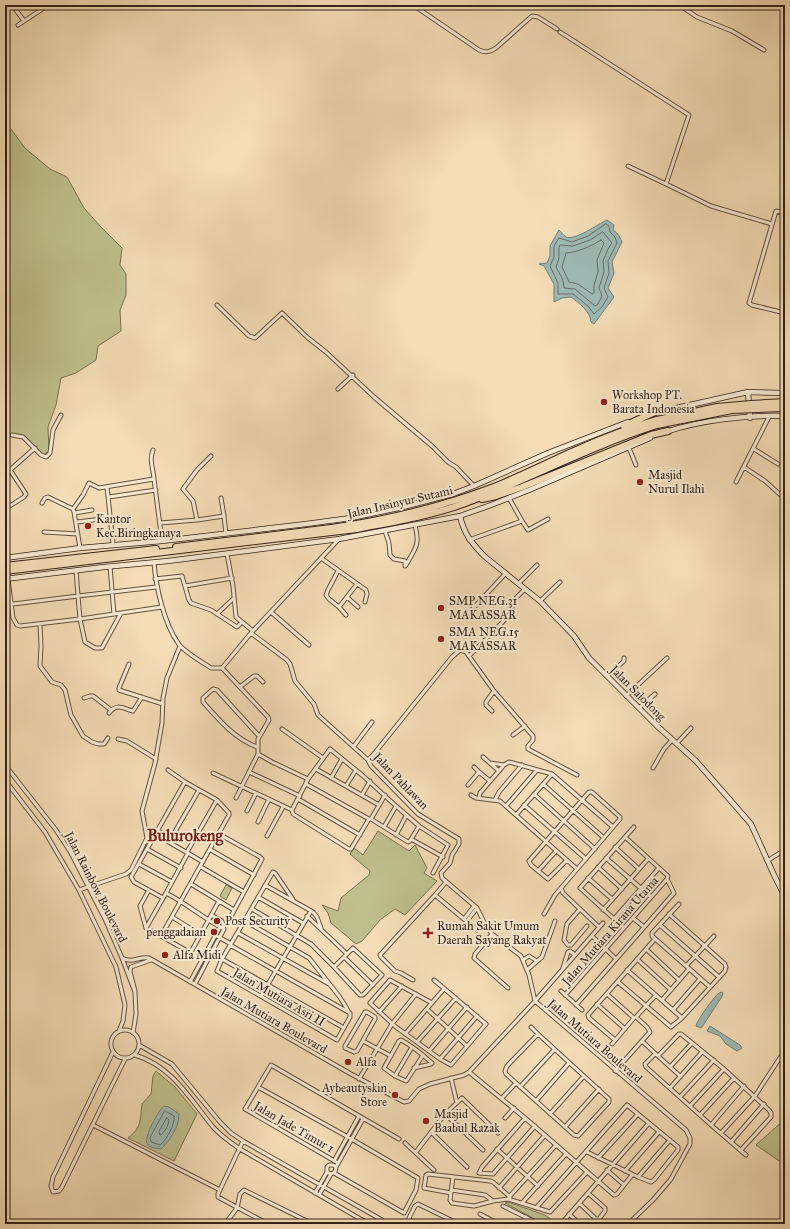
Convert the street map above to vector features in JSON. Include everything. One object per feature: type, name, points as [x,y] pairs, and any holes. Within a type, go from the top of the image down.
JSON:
[{"type":"highway","name":"Jalan Insinyur Sutami","points":[[6,573],[331,528],[383,519],[452,502],[487,489],[633,427],[717,407],[785,402]]},
{"type":"highway","name":"Jalan Insinyur Sutami","points":[[6,573],[357,529],[406,520],[462,504],[657,422],[732,410],[785,408]]},
{"type":"highway","points":[[576,450],[655,412]]},
{"type":"highway","points":[[462,504],[496,496],[651,435],[668,431]]},
{"type":"street","points":[[17,5],[16,10],[24,21]]},
{"type":"street","points":[[18,25],[44,6],[48,5]]},
{"type":"street","points":[[413,5],[484,53],[496,48],[532,16],[538,17],[557,29]]},
{"type":"street","points":[[679,5],[697,17],[732,31],[764,50]]},
{"type":"street","points":[[560,32],[689,115],[666,184]]},
{"type":"street","points":[[628,166],[712,206],[772,224]]},
{"type":"street","points":[[785,213],[776,211],[749,303],[785,313]]},
{"type":"street","points":[[217,305],[249,336],[255,338],[282,313],[308,338],[353,375],[374,396],[459,470],[474,486]]},
{"type":"street","points":[[338,389],[353,375]]},
{"type":"street","points":[[748,392],[750,418]]},
{"type":"street","points":[[5,558],[113,544],[162,541],[226,534],[351,518],[422,503],[474,486],[548,453],[655,412],[748,392],[785,393]]},
{"type":"street","points":[[12,435],[23,437],[43,456],[46,456],[49,454],[53,430],[61,415]]},
{"type":"street","points":[[736,482],[754,449],[769,416]]},
{"type":"street","points":[[162,607],[80,619],[17,626],[13,618],[6,573],[76,570],[154,563],[227,554],[339,539],[460,516],[509,498],[668,431],[711,422],[769,416],[785,416]]},
{"type":"street","points":[[10,470],[35,448]]},
{"type":"street","points":[[629,448],[636,465]]},
{"type":"street","points":[[754,449],[778,464]]},
{"type":"street","points":[[153,450],[150,460],[153,467],[162,541]]},
{"type":"street","points":[[197,520],[193,501],[183,489],[197,470],[211,456]]},
{"type":"street","points":[[5,464],[26,494],[24,497],[6,507]]},
{"type":"street","points":[[744,467],[765,481],[785,500]]},
{"type":"street","points":[[80,548],[77,522],[74,511],[88,484],[91,483],[99,488],[154,479]]},
{"type":"street","points":[[107,487],[113,544]]},
{"type":"street","points":[[109,497],[156,490]]},
{"type":"street","points":[[42,503],[45,498],[48,497],[74,511],[92,510]]},
{"type":"street","points":[[221,498],[226,534]]},
{"type":"street","points":[[509,498],[528,530],[548,519]]},
{"type":"street","points":[[160,523],[224,516]]},
{"type":"street","name":"Jalan Salodong","points":[[460,516],[464,532],[469,540],[484,556],[519,583],[574,636],[589,658],[626,696],[696,761],[751,824],[785,898]]},
{"type":"street","points":[[77,522],[110,518]]},
{"type":"street","points":[[469,540],[522,521]]},
{"type":"street","points":[[384,531],[389,543],[390,555],[394,559],[405,561],[405,566],[417,544],[415,525]]},
{"type":"street","points":[[44,532],[78,534]]},
{"type":"street","points":[[222,668],[252,632],[339,539]]},
{"type":"street","name":"Jalan Pahlawan","points":[[227,554],[232,578],[236,617],[287,660],[290,664],[295,681],[314,704],[318,715],[354,746],[368,760],[371,766],[418,814],[459,840],[459,844],[452,855],[450,863],[441,873],[442,878],[446,882]]},
{"type":"street","points":[[321,558],[367,591],[365,602]]},
{"type":"street","points":[[154,563],[156,587],[162,607],[169,626],[180,646],[211,668],[222,668],[268,719],[259,736],[257,747],[258,754],[236,798]]},
{"type":"street","points":[[519,583],[537,565]]},
{"type":"street","points":[[110,567],[114,614]]},
{"type":"street","points":[[76,570],[80,619],[85,642],[95,648],[100,649],[103,647],[122,613]]},
{"type":"street","points":[[338,571],[326,595],[346,615]]},
{"type":"street","points":[[467,615],[506,574]]},
{"type":"street","points":[[155,579],[181,576],[183,577],[191,603],[211,610],[237,627],[242,622]]},
{"type":"street","points":[[185,586],[232,578]]},
{"type":"street","points":[[540,602],[560,582]]},
{"type":"street","points":[[339,607],[357,584]]},
{"type":"street","points":[[5,605],[156,587]]},
{"type":"street","points":[[469,656],[511,613],[514,601],[525,589]]},
{"type":"street","points":[[347,597],[358,607]]},
{"type":"street","points":[[217,614],[234,598]]},
{"type":"street","points":[[271,612],[309,645]]},
{"type":"street","points":[[40,624],[42,646],[40,666],[52,682],[61,685],[65,690],[70,712],[85,739],[98,744],[104,744],[108,738]]},
{"type":"street","points":[[119,1031],[123,1021],[125,1005],[118,972],[79,890],[126,874],[146,843],[147,835],[142,811],[156,759],[167,678],[180,646]]},
{"type":"street","points":[[368,760],[411,706],[460,650],[469,656],[494,690],[534,737],[528,746],[528,750],[577,775]]},
{"type":"street","points":[[607,676],[624,661],[624,658]]},
{"type":"street","points":[[626,696],[667,658]]},
{"type":"street","points":[[129,664],[118,689],[163,704]]},
{"type":"street","points":[[240,687],[254,676],[257,676],[263,682]]},
{"type":"street","points":[[257,747],[245,741],[228,729],[203,702],[203,698],[213,689],[217,690],[259,736]]},
{"type":"street","points":[[492,711],[486,704],[494,690]]},
{"type":"street","points":[[639,708],[655,694]]},
{"type":"street","points":[[84,698],[93,696],[110,711],[118,707],[133,711],[142,697]]},
{"type":"street","points":[[354,746],[372,722]]},
{"type":"street","points":[[513,735],[525,726]]},
{"type":"street","points":[[677,743],[691,728]]},
{"type":"street","points":[[282,729],[323,758]]},
{"type":"street","points":[[118,739],[128,742],[156,759]]},
{"type":"street","points":[[653,768],[664,749],[672,740]]},
{"type":"street","points":[[292,810],[308,779],[330,749],[385,795],[418,826],[448,845],[443,857],[433,873]]},
{"type":"street","points":[[258,754],[308,779]]},
{"type":"street","points":[[484,757],[499,771]]},
{"type":"street","points":[[331,778],[342,759]]},
{"type":"street","points":[[479,798],[480,793],[504,765],[508,762],[513,763],[552,774],[613,827]]},
{"type":"street","points":[[490,763],[504,765]]},
{"type":"street","name":"Jalan Rainbow Boulevard","points":[[5,765],[56,830],[71,853],[105,919],[135,992],[136,1014],[133,1032]]},
{"type":"street","points":[[496,800],[498,794],[522,765]]},
{"type":"street","points":[[474,767],[478,773],[490,781]]},
{"type":"street","points":[[316,769],[379,805]]},
{"type":"street","points":[[161,936],[220,834],[229,815],[229,813],[217,800],[185,782],[168,770]]},
{"type":"street","points":[[346,786],[356,770]]},
{"type":"street","points":[[506,806],[536,770]]},
{"type":"street","points":[[249,772],[299,797],[360,835]]},
{"type":"street","points":[[213,773],[292,810],[293,814],[349,849],[353,846],[385,795]]},
{"type":"street","points":[[468,785],[478,773]]},
{"type":"street","points":[[516,815],[552,774]]},
{"type":"street","name":"Jalan Rainbow Boulevard","points":[[5,780],[45,832],[79,890]]},
{"type":"street","points":[[163,898],[131,879],[146,849],[185,782]]},
{"type":"street","points":[[362,795],[370,782]]},
{"type":"street","points":[[306,784],[370,819],[408,842],[418,826]]},
{"type":"street","points":[[543,784],[604,838]]},
{"type":"street","points":[[169,842],[199,790]]},
{"type":"street","points":[[544,914],[555,895],[621,817],[594,793],[589,792],[529,861],[529,864],[546,879],[549,879],[567,860]]},
{"type":"street","points":[[247,811],[256,793]]},
{"type":"street","points":[[534,794],[595,849]]},
{"type":"street","points":[[471,795],[474,797],[496,800],[506,806],[577,869]]},
{"type":"street","points":[[258,822],[269,799]]},
{"type":"street","points":[[149,890],[140,906],[146,928],[181,868],[217,800]]},
{"type":"street","points":[[524,805],[586,859]]},
{"type":"street","points":[[384,827],[396,806]]},
{"type":"street","points":[[267,836],[283,807]]},
{"type":"street","points":[[396,835],[406,816]]},
{"type":"street","points":[[624,928],[580,890],[580,887],[634,827]]},
{"type":"street","points":[[156,832],[169,842],[203,862]]},
{"type":"street","points":[[220,834],[262,859],[229,920]]},
{"type":"street","points":[[576,1005],[673,895],[674,891],[667,879],[668,876],[625,837]]},
{"type":"street","points":[[411,839],[443,857]]},
{"type":"street","points":[[615,847],[639,869]]},
{"type":"street","points":[[146,849],[181,868]]},
{"type":"street","points":[[211,850],[254,875]]},
{"type":"street","points":[[538,871],[556,851]]},
{"type":"street","points":[[767,861],[785,851]]},
{"type":"street","points":[[606,858],[651,897]]},
{"type":"street","points":[[603,910],[648,858]]},
{"type":"street","points":[[138,864],[172,882]]},
{"type":"street","points":[[201,867],[244,892]]},
{"type":"street","points":[[598,867],[622,889]]},
{"type":"street","points":[[614,919],[659,868]]},
{"type":"street","points":[[245,921],[309,958],[351,1015],[344,1028],[222,959],[272,872],[274,872],[294,901]]},
{"type":"street","points":[[588,878],[612,900]]},
{"type":"street","name":"Jalan Mutiara Kirana Utama","points":[[566,995],[667,879]]},
{"type":"street","points":[[413,980],[401,972],[392,970],[380,957],[380,955],[446,882],[476,907],[492,934],[517,952],[523,960],[527,970],[534,1001]]},
{"type":"street","points":[[191,884],[234,910]]},
{"type":"street","points":[[265,885],[294,901],[318,917],[321,928]]},
{"type":"street","points":[[561,888],[562,892],[599,927]]},
{"type":"street","points":[[166,893],[224,929]]},
{"type":"street","points":[[435,895],[477,930]]},
{"type":"street","points":[[258,897],[303,923]]},
{"type":"street","points":[[152,931],[190,952],[219,901]]},
{"type":"street","points":[[679,904],[652,934],[655,939],[710,987]]},
{"type":"street","points":[[465,920],[476,907]]},
{"type":"street","points":[[252,909],[311,944],[360,995],[363,995],[382,976],[354,949],[352,949],[334,967]]},
{"type":"street","points":[[580,910],[568,924],[564,940],[568,945],[571,945],[587,926]]},
{"type":"street","points":[[261,996],[310,911]]},
{"type":"street","points":[[618,982],[671,1027],[673,1027],[725,971],[726,965],[669,914]]},
{"type":"street","points":[[195,984],[224,929],[222,921],[211,915]]},
{"type":"street","points":[[307,916],[321,928],[373,985]]},
{"type":"street","points":[[172,918],[201,934]]},
{"type":"street","points":[[633,918],[644,928]]},
{"type":"street","points":[[527,970],[542,957],[555,921]]},
{"type":"street","points":[[534,1001],[603,923]]},
{"type":"street","points":[[660,925],[719,977]]},
{"type":"street","points":[[190,982],[220,927]]},
{"type":"street","points":[[238,933],[330,985]]},
{"type":"street","points":[[492,934],[475,954],[474,958],[508,988]]},
{"type":"street","points":[[215,935],[348,1012]]},
{"type":"street","points":[[592,936],[616,959]]},
{"type":"street","points":[[686,966],[714,936]]},
{"type":"street","points":[[615,1040],[588,1016],[655,939]]},
{"type":"street","points":[[646,950],[680,980]]},
{"type":"street","points":[[562,969],[568,952],[570,951],[575,955]]},
{"type":"street","points":[[206,952],[211,954]]},
{"type":"street","points":[[523,960],[528,956],[538,961]]},
{"type":"street","points":[[122,958],[130,961],[145,958],[151,960]]},
{"type":"street","name":"Jalan Mutiara Asri II","points":[[222,959],[217,968],[217,972],[335,1039],[338,1039],[344,1028]]},
{"type":"street","points":[[135,992],[135,986],[130,972],[131,967],[151,960]]},
{"type":"street","name":"Jalan Mutiara Boulevard","points":[[151,960],[359,1079],[404,1102],[409,1101],[423,1088],[430,1084],[464,1075],[469,1072],[534,1001],[686,1130],[690,1138],[688,1149],[671,1179],[653,1200],[628,1224]]},
{"type":"street","points":[[637,960],[671,990]]},
{"type":"street","points":[[199,964],[204,967]]},
{"type":"street","points":[[662,1000],[689,969]]},
{"type":"street","points":[[627,970],[682,1018]]},
{"type":"street","points":[[673,1010],[700,979]]},
{"type":"street","points":[[432,1003],[390,980],[371,1002],[371,1004],[405,1034],[440,1059],[452,1064],[486,1024],[434,980]]},
{"type":"street","points":[[379,1012],[402,986]]},
{"type":"street","points":[[405,1034],[444,989]]},
{"type":"street","points":[[561,991],[582,1010]]},
{"type":"street","points":[[359,1079],[392,1024],[416,994]]},
{"type":"street","points":[[607,994],[649,1031],[642,1041],[615,1070]]},
{"type":"street","points":[[612,1044],[656,995]]},
{"type":"street","points":[[417,1042],[456,998]]},
{"type":"street","points":[[597,1004],[625,1028]]},
{"type":"street","points":[[429,1051],[467,1007]]},
{"type":"street","points":[[427,1009],[468,1046]]},
{"type":"street","points":[[366,1012],[375,1018],[363,1041],[355,1052],[346,1048],[345,1046],[363,1013],[366,1012]]},
{"type":"street","points":[[440,1059],[477,1016]]},
{"type":"street","points":[[531,1027],[538,1034],[554,1050],[609,1098],[609,1101],[580,1135],[576,1136],[565,1127],[506,1074],[505,1071],[507,1066],[538,1034]]},
{"type":"street","points":[[135,1055],[139,1045],[138,1038],[133,1032],[126,1030],[119,1031],[113,1035],[110,1042],[113,1052],[118,1057],[125,1058],[135,1055],[166,1071],[182,1087],[214,1128],[225,1139],[369,1224]]},
{"type":"street","points":[[741,1150],[771,1117],[771,1113],[764,1104],[714,1060],[679,1034],[646,1064],[646,1067],[710,1125],[721,1133],[731,1142],[741,1150],[746,1154]]},
{"type":"street","points":[[363,1041],[391,1056]]},
{"type":"street","points":[[414,1068],[431,1064],[432,1062],[423,1055],[412,1047],[400,1041],[384,1067],[385,1070],[405,1081],[408,1080],[414,1068],[423,1055]]},
{"type":"street","points":[[642,1041],[680,1076]]},
{"type":"street","points":[[670,1067],[692,1044]]},
{"type":"street","points":[[139,1045],[172,1064],[220,1122],[231,1133],[382,1220],[384,1224]]},
{"type":"street","points":[[395,1076],[412,1047]]},
{"type":"street","points":[[520,1087],[554,1050]]},
{"type":"street","points":[[721,1133],[755,1096],[785,1050]]},
{"type":"street","points":[[113,1052],[53,1176],[51,1186],[53,1192],[59,1191],[62,1187],[125,1058]]},
{"type":"street","points":[[670,1088],[702,1052]]},
{"type":"street","points":[[680,1097],[714,1060]]},
{"type":"street","points":[[536,1101],[569,1063]]},
{"type":"street","points":[[327,1172],[404,1213],[416,1190],[418,1178],[352,1139],[258,1087],[271,1065],[399,1139]]},
{"type":"street","points":[[690,1106],[724,1069]]},
{"type":"street","points":[[469,1072],[514,1108],[576,1164],[615,1195],[632,1174]]},
{"type":"street","points":[[550,1114],[584,1076]]},
{"type":"street","points":[[451,1078],[457,1103]]},
{"type":"street","points":[[700,1115],[734,1078]]},
{"type":"street","points":[[502,1098],[516,1084]]},
{"type":"street","points":[[710,1125],[744,1086]]},
{"type":"street","name":"Jalan Jade Timur 1","points":[[258,1087],[245,1110],[338,1163]]},
{"type":"street","points":[[565,1127],[599,1089]]},
{"type":"street","points":[[416,1152],[445,1114],[462,1098],[498,1133]]},
{"type":"street","points":[[731,1142],[764,1104]]},
{"type":"street","points":[[536,1208],[576,1164],[586,1152],[628,1105],[678,1147],[678,1152],[651,1182],[586,1152]]},
{"type":"street","points":[[505,1118],[514,1108]]},
{"type":"street","points":[[445,1114],[483,1150]]},
{"type":"street","points":[[598,1158],[638,1114]]},
{"type":"street","points":[[315,1193],[327,1172],[328,1166],[332,1164],[359,1116]]},
{"type":"street","points":[[525,1118],[478,1171],[479,1173],[493,1174],[535,1126]]},
{"type":"street","points":[[319,1195],[336,1170],[338,1163],[363,1119]]},
{"type":"street","points":[[561,1224],[649,1123]]},
{"type":"street","points":[[93,1125],[220,1190]]},
{"type":"street","points":[[431,1132],[467,1167]]},
{"type":"street","points":[[625,1171],[659,1132]]},
{"type":"street","points":[[499,1188],[545,1135]]},
{"type":"street","points":[[638,1177],[670,1140]]},
{"type":"street","points":[[243,1141],[218,1194],[219,1198],[268,1224]]},
{"type":"street","points":[[405,1143],[434,1170]]},
{"type":"street","points":[[452,1177],[450,1200],[452,1203],[474,1206],[509,1198],[556,1145]]},
{"type":"street","points":[[497,1149],[538,1186]]},
{"type":"street","points":[[522,1203],[566,1154]]},
{"type":"street","points":[[332,1164],[336,1167]]},
{"type":"street","points":[[608,1170],[624,1185]]},
{"type":"street","points":[[493,1201],[485,1195],[426,1189],[424,1186],[426,1174],[490,1181],[509,1198],[551,1212],[587,1172]]},
{"type":"street","points":[[225,1224],[237,1208],[240,1194],[244,1190],[304,1222],[313,1224]]},
{"type":"street","points":[[579,1203],[596,1219],[599,1218],[605,1211],[605,1208],[588,1193]]},
{"type":"street","points":[[418,1224],[410,1220],[409,1217],[416,1204],[459,1224]]},
{"type":"street","points":[[503,1206],[539,1224]]},
{"type":"street","points":[[480,1214],[499,1224]]},
{"type":"street","points":[[569,1214],[580,1224]]},
{"type":"street","points":[[523,1224],[526,1217]]},
{"type":"green space","points":[[5,121],[25,148],[50,169],[67,177],[84,208],[122,248],[120,265],[126,274],[126,295],[120,310],[121,331],[98,346],[96,360],[76,373],[61,378],[56,405],[48,427],[49,451],[43,455],[19,435],[5,437]]},
{"type":"green space","points":[[378,831],[409,851],[415,845],[427,868],[424,873],[437,881],[405,915],[395,909],[380,920],[362,941],[356,944],[331,923],[328,913],[322,905],[338,911],[341,898],[369,875],[370,871],[350,854],[354,848],[363,855]]},
{"type":"green space","points":[[226,885],[232,888],[226,900],[220,896]]},
{"type":"green space","points":[[156,1071],[175,1087],[197,1114],[174,1161],[128,1138],[133,1134],[140,1123],[142,1104],[151,1094],[153,1076]]},
{"type":"green space","points":[[785,1119],[785,1165],[756,1145]]},
{"type":"green space","points":[[508,1202],[545,1215],[555,1222],[554,1224],[544,1224],[505,1203]]},
{"type":"water","points":[[607,220],[614,225],[613,230],[618,234],[622,242],[612,262],[614,273],[608,288],[614,297],[594,324],[591,322],[589,314],[584,308],[571,297],[562,298],[554,302],[554,284],[544,266],[539,264],[547,263],[550,256],[550,246],[559,230],[566,237],[575,237]]},
{"type":"water","points":[[722,992],[723,994],[721,998],[701,1028],[696,1026],[699,1019],[710,1004],[719,993]]},
{"type":"water","points":[[710,1026],[740,1045],[742,1048],[737,1051],[726,1044],[720,1036],[707,1031]]},
{"type":"water","points":[[164,1106],[169,1107],[179,1114],[179,1119],[168,1142],[161,1149],[153,1148],[147,1143],[148,1135],[152,1123]]},
{"type":"place","name":"Workshop PT. Barata Indonesia","points":[[604,402]]},
{"type":"place","name":"Masjid Nurul Ilahi","points":[[640,482]]},
{"type":"place","name":"Kantor Kec.Biringkanaya","points":[[88,526]]},
{"type":"place","name":"SMP NEG.31 MAKASSAR","points":[[441,608]]},
{"type":"place","name":"SMA NEG.15 MAKASSAR","points":[[441,639]]},
{"type":"place","name":"Post Security","points":[[217,921]]},
{"type":"place","name":"penggadaian","points":[[214,932]]},
{"type":"place","name":"Rumah Sakit Umum Daerah Sayang Rakyat","points":[[428,933]]},
{"type":"place","name":"Alfa Midi","points":[[165,955]]},
{"type":"place","name":"Alfa","points":[[348,1062]]},
{"type":"place","name":"Aybeautyskin Store","points":[[395,1095]]},
{"type":"place","name":"Masjid Baabul Razak","points":[[426,1121]]},
{"type":"district","name":"Bulurokeng","points":[[185,835]]}]
